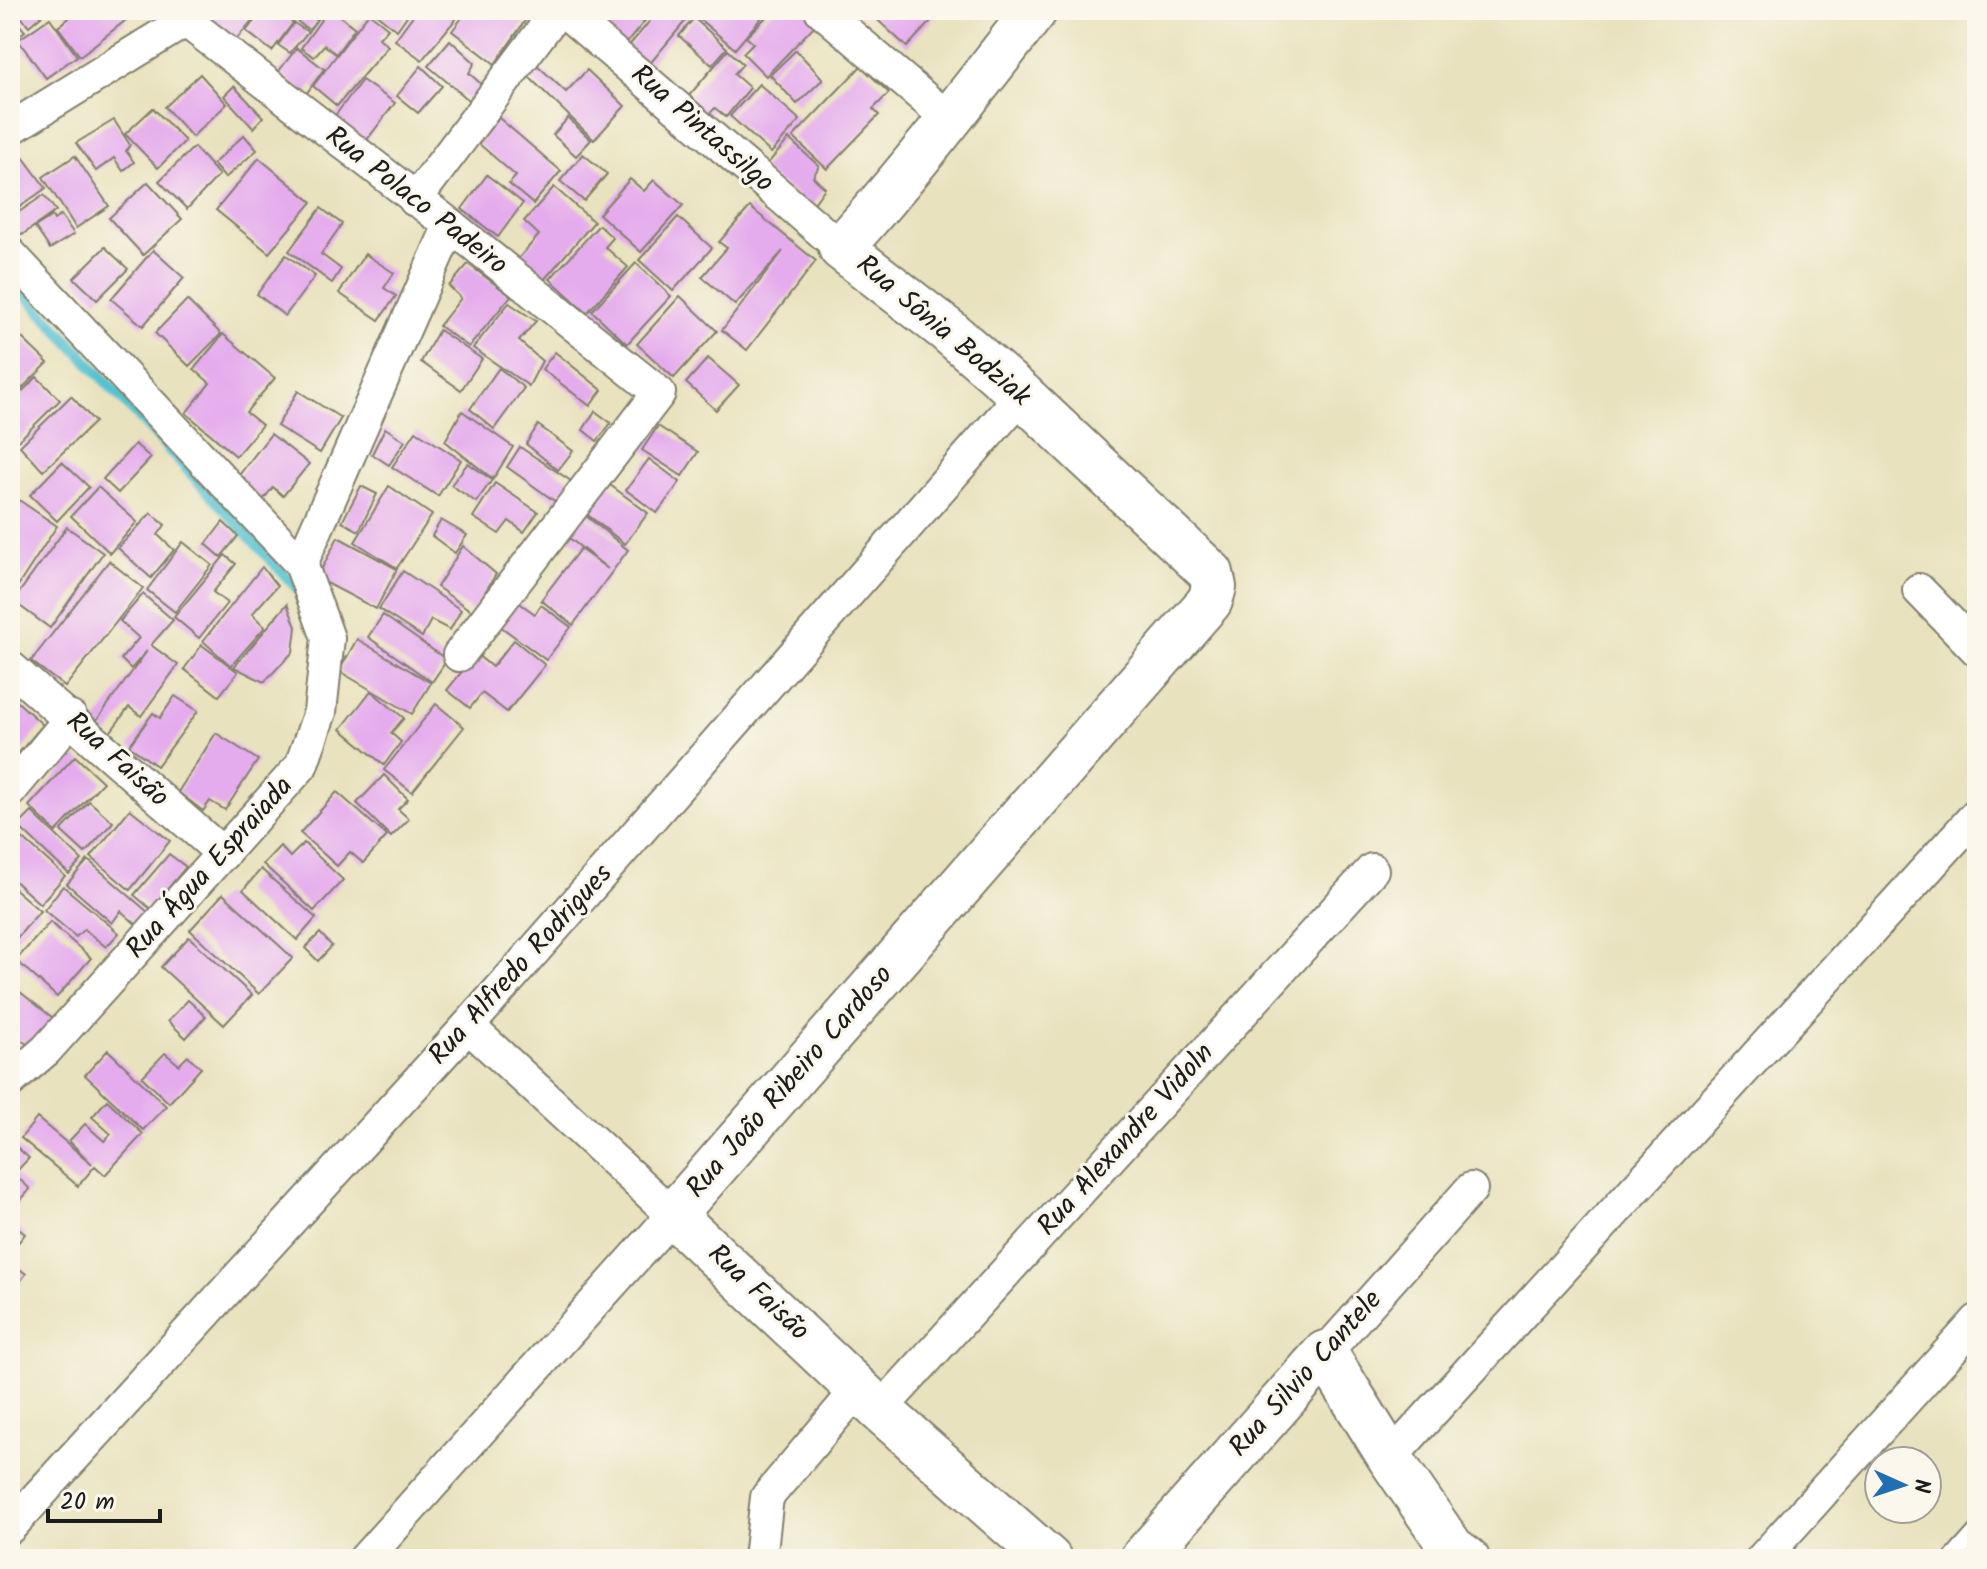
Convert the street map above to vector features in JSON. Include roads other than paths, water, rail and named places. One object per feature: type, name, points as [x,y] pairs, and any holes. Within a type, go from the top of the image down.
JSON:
[{"type":"street","points":[[415,200],[561,10]]},
{"type":"street","name":"Rua Pintassilgo","points":[[561,10],[841,248]]},
{"type":"street","points":[[821,10],[950,120]]},
{"type":"street","name":"Rua Sônia Bodziak","points":[[1035,10],[950,120],[841,248],[947,330],[1022,395],[1211,573],[1214,587],[1210,601]]},
{"type":"street","points":[[10,129],[184,14]]},
{"type":"street","name":"Rua Polaco Padeiro","points":[[184,14],[659,393],[459,655]]},
{"type":"street","points":[[301,564],[450,225]]},
{"type":"street","name":"Rua Água Espraiada","points":[[10,254],[301,564],[328,638],[320,712],[301,766],[46,1050],[10,1081]]},
{"type":"street","name":"Rua Alfredo Rodrigues","points":[[10,1527],[468,1026],[1022,395]]},
{"type":"street","points":[[1919,590],[1977,650]]},
{"type":"street","name":"Rua João Ribeiro Cardoso","points":[[365,1559],[673,1215],[1210,601]]},
{"type":"street","name":"Rua Faisão","points":[[10,667],[223,854]]},
{"type":"street","points":[[10,791],[71,718]]},
{"type":"street","points":[[1390,1458],[1977,814]]},
{"type":"street","name":"Rua Alexandre Vidoln","points":[[760,1559],[767,1497],[869,1399],[1372,870]]},
{"type":"street","name":"Rua Faisão","points":[[468,1026],[869,1399],[1049,1559]]},
{"type":"street","name":"Rua Silvio Cantele","points":[[1142,1559],[1471,1189]]},
{"type":"street","points":[[1762,1559],[1977,1321]]},
{"type":"street","points":[[1325,1353],[1390,1458],[1452,1548],[1467,1559]]},
{"type":"lane","points":[[1952,1559],[1977,1531]]},
{"type":"waterway","points":[[10,278],[297,588]]}]
